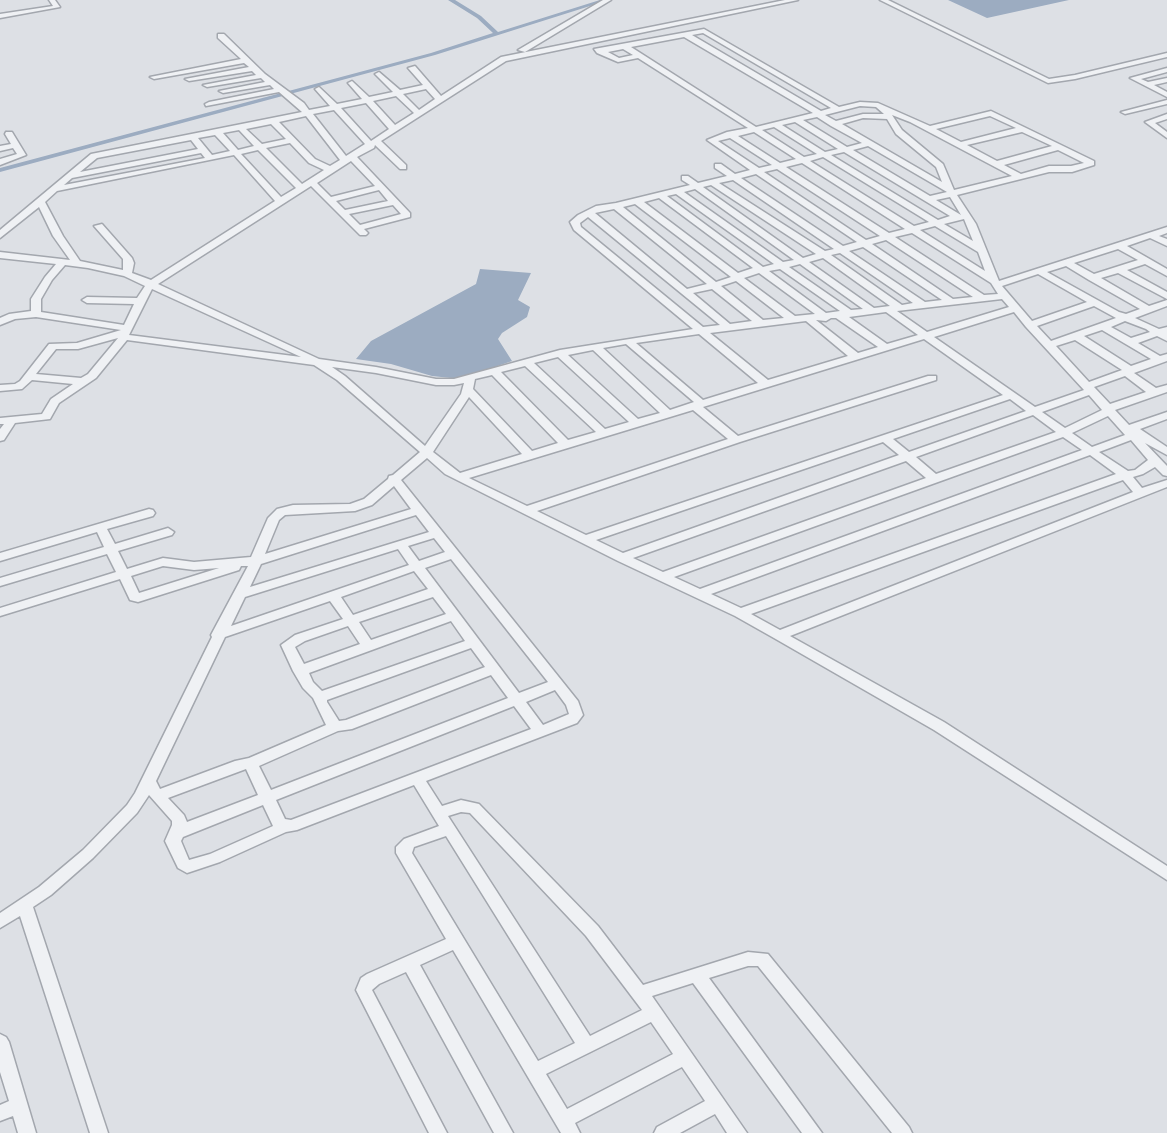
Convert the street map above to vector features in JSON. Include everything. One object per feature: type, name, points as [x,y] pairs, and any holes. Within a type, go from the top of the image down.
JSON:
[{"type":"street","points":[[0,16],[57,7],[52,0]]},
{"type":"street","points":[[515,56],[608,0]]},
{"type":"street","points":[[0,438],[6,421],[46,417],[55,401],[85,382],[113,353],[140,301],[152,284],[280,201],[374,144],[504,59],[796,0]]},
{"type":"street","points":[[883,0],[1048,81],[1075,78],[1167,54]]},
{"type":"street","points":[[600,51],[684,34],[705,32],[836,108]]},
{"type":"street","points":[[684,34],[951,192]]},
{"type":"street","points":[[221,36],[262,76],[301,105],[306,114],[349,159],[382,188],[407,215],[361,231],[311,182]]},
{"type":"street","points":[[583,42],[618,60],[639,56]]},
{"type":"street","points":[[624,46],[995,283],[1041,272],[1167,230]]},
{"type":"street","points":[[154,77],[246,60]]},
{"type":"street","points":[[177,82],[254,68]]},
{"type":"street","points":[[412,68],[441,100]]},
{"type":"street","points":[[1166,93],[1134,78],[1167,70]]},
{"type":"street","points":[[379,74],[419,114]]},
{"type":"street","points":[[205,85],[262,76]]},
{"type":"street","points":[[1146,85],[1167,80]]},
{"type":"street","points":[[352,82],[395,130]]},
{"type":"street","points":[[223,91],[271,83]]},
{"type":"street","points":[[0,235],[56,190],[94,156],[273,122],[429,86]]},
{"type":"street","points":[[319,89],[334,107],[374,144],[403,167]]},
{"type":"street","points":[[208,104],[285,93]]},
{"type":"street","points":[[1125,112],[1167,102]]},
{"type":"street","points":[[953,303],[711,140],[836,108],[869,103],[886,113],[899,132],[940,166],[951,192],[972,224],[995,283],[1004,296],[1167,473]]},
{"type":"street","points":[[834,124],[863,116],[886,113],[901,114],[1021,177]]},
{"type":"street","points":[[901,202],[1021,177],[1049,169],[1072,169],[1091,165],[1088,161],[991,114],[930,128]]},
{"type":"street","points":[[1167,116],[1150,121],[1163,129],[1167,136]]},
{"type":"street","points":[[795,119],[927,197],[957,217],[972,224]]},
{"type":"street","points":[[273,122],[312,161],[331,170]]},
{"type":"street","points":[[774,124],[935,224],[981,250]]},
{"type":"street","points":[[240,127],[301,188]]},
{"type":"street","points":[[959,145],[1023,129]]},
{"type":"street","points":[[217,132],[280,201]]},
{"type":"street","points":[[0,162],[22,155],[9,134]]},
{"type":"street","points":[[730,134],[984,299]]},
{"type":"street","points":[[192,137],[211,158]]},
{"type":"street","points":[[56,190],[291,140]]},
{"type":"street","points":[[767,385],[577,228],[575,222],[577,219],[600,208],[616,206],[867,144]]},
{"type":"street","points":[[0,149],[15,145]]},
{"type":"street","points":[[996,164],[1059,148]]},
{"type":"street","points":[[72,176],[204,150]]},
{"type":"street","points":[[718,166],[924,306]]},
{"type":"street","points":[[685,178],[874,312]]},
{"type":"street","points":[[712,182],[823,254],[927,336],[1125,475],[1140,493]]},
{"type":"street","points":[[331,200],[382,188]]},
{"type":"street","points":[[676,190],[782,266],[846,315],[885,348]]},
{"type":"street","points":[[659,194],[826,318]]},
{"type":"street","points":[[636,200],[795,321]]},
{"type":"street","points":[[41,202],[58,236],[77,264]]},
{"type":"street","points":[[343,213],[394,202]]},
{"type":"street","points":[[616,206],[762,324]]},
{"type":"street","points":[[794,217],[817,212]]},
{"type":"street","points":[[589,213],[728,327]]},
{"type":"street","points":[[686,292],[957,217]]},
{"type":"street","points":[[99,226],[127,258],[129,263],[127,274]]},
{"type":"street","points":[[1152,235],[1167,243]]},
{"type":"street","points":[[1120,246],[1167,273]]},
{"type":"street","points":[[0,255],[77,264],[127,274],[318,363],[341,378],[426,453],[459,478],[622,558],[740,613],[948,731],[1167,874]]},
{"type":"street","points":[[1092,278],[1145,261]]},
{"type":"street","points":[[36,314],[36,299],[48,279],[62,263]]},
{"type":"street","points":[[1068,263],[1148,310]]},
{"type":"street","points":[[1118,269],[1167,296]]},
{"type":"street","points":[[1041,272],[1123,319],[1165,333]]},
{"type":"street","points":[[0,322],[13,316],[36,314],[125,332],[318,363],[385,371],[436,382],[469,385],[494,371],[560,353],[628,341],[728,327],[826,318],[1004,296]]},
{"type":"street","points":[[87,300],[140,301]]},
{"type":"street","points":[[1030,325],[1094,303]]},
{"type":"street","points":[[1050,345],[1167,303]]},
{"type":"street","points":[[459,478],[1014,308]]},
{"type":"street","points":[[809,319],[856,357]]},
{"type":"street","points":[[1103,326],[1163,359]]},
{"type":"street","points":[[0,388],[20,386],[53,346],[84,344],[125,332]]},
{"type":"street","points":[[1130,342],[1165,333]]},
{"type":"street","points":[[1076,336],[1128,371],[1154,392]]},
{"type":"street","points":[[628,341],[736,440]]},
{"type":"street","points":[[596,347],[668,414]]},
{"type":"street","points":[[560,353],[637,424]]},
{"type":"street","points":[[622,558],[908,457],[1033,411],[1128,371],[1163,359]]},
{"type":"street","points":[[527,362],[604,434]]},
{"type":"street","points":[[494,371],[566,445]]},
{"type":"street","points":[[29,377],[63,378],[85,382]]},
{"type":"street","points":[[525,511],[736,440],[932,378]]},
{"type":"street","points":[[0,921],[64,875],[114,829],[132,809],[148,781],[218,635],[256,561],[274,518],[281,512],[293,509],[357,507],[368,502],[393,478],[426,453],[458,409],[469,385]]},
{"type":"street","points":[[469,385],[530,456]]},
{"type":"street","points":[[662,576],[1062,432],[1108,410],[1167,388]]},
{"type":"street","points":[[585,540],[1012,396]]},
{"type":"street","points":[[700,594],[1089,450],[1162,417],[1167,426]]},
{"type":"street","points":[[1130,432],[1167,452]]},
{"type":"street","points":[[886,438],[935,479]]},
{"type":"street","points":[[740,613],[1104,481],[1144,470],[1154,460]]},
{"type":"street","points":[[148,781],[157,796],[179,819],[180,825],[173,838],[174,845],[183,864],[190,867],[284,827],[292,826],[416,777],[572,719],[576,715],[576,709],[557,684],[435,534],[393,478]]},
{"type":"street","points":[[779,635],[1167,482]]},
{"type":"street","points":[[0,612],[163,562],[187,566],[239,564],[256,561],[417,511]]},
{"type":"street","points":[[0,556],[149,512]]},
{"type":"street","points":[[100,527],[135,597],[138,598],[228,571],[239,564]]},
{"type":"street","points":[[0,582],[168,532]]},
{"type":"street","points":[[238,595],[435,534]]},
{"type":"street","points":[[401,545],[540,731]]},
{"type":"street","points":[[218,635],[452,554]]},
{"type":"street","points":[[333,726],[320,702],[320,697],[311,689],[288,645],[300,638],[436,591]]},
{"type":"street","points":[[333,595],[368,646]]},
{"type":"street","points":[[300,671],[455,615]]},
{"type":"street","points":[[320,697],[475,642]]},
{"type":"street","points":[[157,796],[240,765],[252,763],[328,731],[333,726],[347,725],[494,668]]},
{"type":"street","points":[[176,833],[266,796],[557,684]]},
{"type":"street","points":[[252,763],[252,768],[279,823],[284,827]]},
{"type":"street","points":[[416,777],[587,1046]]},
{"type":"street","points":[[439,813],[454,807],[468,806],[484,816],[592,931],[639,993],[738,1133]]},
{"type":"street","points":[[449,829],[409,844],[404,847],[404,853],[455,942],[567,1127],[684,1057]]},
{"type":"street","points":[[24,905],[99,1133]]},
{"type":"street","points":[[438,1133],[364,990],[370,981],[455,942]]},
{"type":"street","points":[[639,993],[748,958],[762,959],[904,1133]]},
{"type":"street","points":[[410,963],[504,1133]]},
{"type":"street","points":[[697,975],[813,1133]]},
{"type":"street","points":[[534,1071],[653,1013]]},
{"type":"street","points":[[0,1042],[27,1133]]},
{"type":"street","points":[[663,1133],[717,1104]]},
{"type":"street","points":[[0,1113],[18,1106]]},
{"type":"water","points":[[948,0],[1069,0],[987,18]]},
{"type":"water","points":[[480,269],[531,273],[518,300],[530,307],[527,317],[502,333],[498,339],[512,361],[460,379],[432,376],[391,364],[356,359],[371,341],[476,284]]},
{"type":"waterway","points":[[451,0],[479,17],[497,34]]},
{"type":"waterway","points":[[0,170],[433,54],[606,0]]}]
